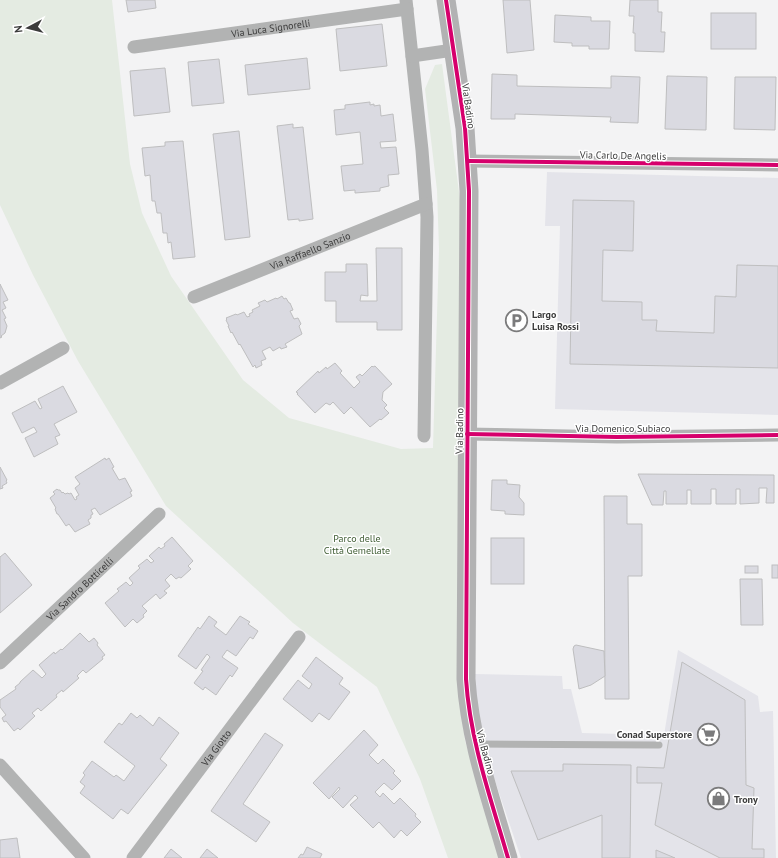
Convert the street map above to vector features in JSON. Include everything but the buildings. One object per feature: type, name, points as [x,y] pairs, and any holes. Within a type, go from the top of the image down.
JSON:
[{"type":"street","name":"Via Badino","points":[[446,0],[465,128],[469,190],[466,680],[469,712],[475,744],[508,858]]},
{"type":"street","points":[[407,4],[426,204],[427,246],[424,436]]},
{"type":"street","name":"Via Luca Signorelli","points":[[134,47],[407,4]]},
{"type":"street","points":[[412,56],[453,50]]},
{"type":"street","name":"Via Carlo De Angelis","points":[[468,161],[778,165]]},
{"type":"street","name":"Via Raffaello Sanzio","points":[[194,297],[426,204]]},
{"type":"street","points":[[0,383],[63,348]]},
{"type":"street","name":"Via Domenico Subiaco","points":[[467,434],[617,436],[778,435]]},
{"type":"street","name":"Via Sandro Botticelli","points":[[0,663],[159,514]]},
{"type":"street","name":"Via Giotto","points":[[133,858],[299,637]]},
{"type":"street","points":[[0,765],[84,858]]},
{"type":"lane","points":[[475,744],[659,745]]},
{"type":"shaded area","points":[[547,172],[778,178],[778,415],[555,409],[560,226],[545,226]]},
{"type":"shaded area","points":[[678,650],[758,696],[760,712],[773,711],[776,858],[521,858],[486,754],[476,710],[475,674],[562,676],[563,689],[571,689],[582,733],[664,735]]},
{"type":"green space","name":"Parco delle Città Gemellate","points":[[0,0],[112,0],[130,164],[142,213],[171,276],[243,380],[289,418],[401,449],[433,448],[439,249],[437,190],[425,89],[435,65],[442,64],[461,207],[459,689],[465,741],[501,858],[448,858],[420,779],[377,687],[293,623],[166,506],[78,361],[33,275],[0,205]]},
{"type":"cycle path","points":[[446,0],[465,128],[469,191],[466,679],[472,725],[482,770],[508,858]]},
{"type":"cycle path","points":[[468,161],[778,165]]},
{"type":"cycle path","points":[[467,434],[617,437],[778,435]]},
{"type":"place","name":"Largo Luisa Rossi","points":[[517,320]]},
{"type":"place","name":"Conad Superstore","points":[[708,734]]},
{"type":"place","name":"Trony","points":[[718,799]]}]
